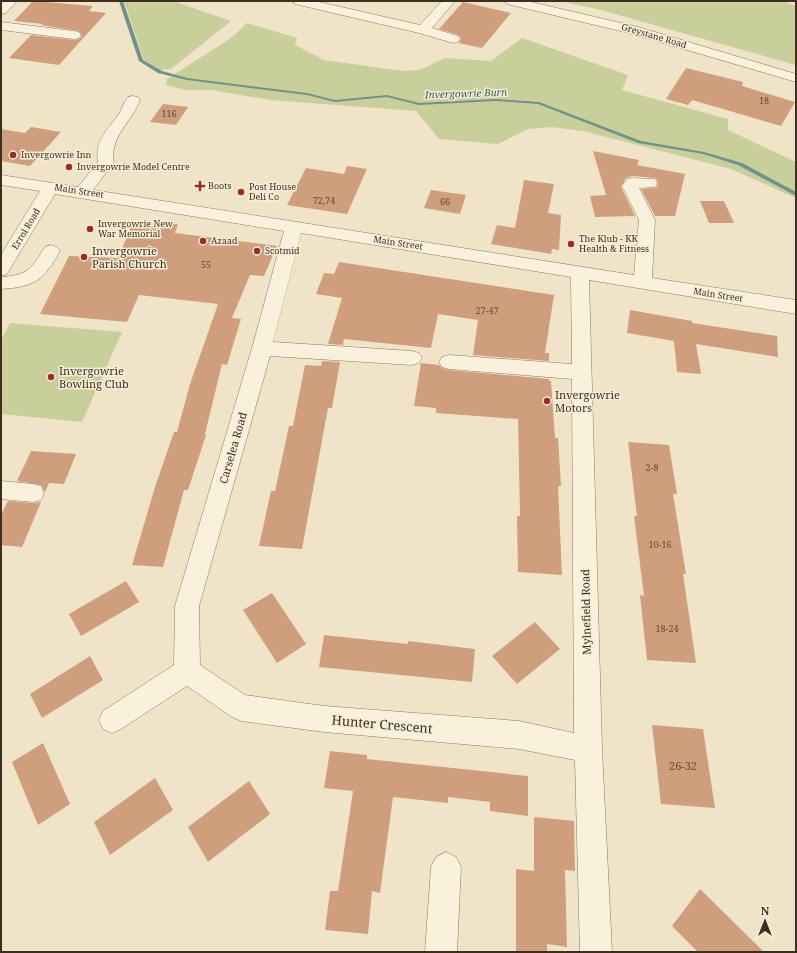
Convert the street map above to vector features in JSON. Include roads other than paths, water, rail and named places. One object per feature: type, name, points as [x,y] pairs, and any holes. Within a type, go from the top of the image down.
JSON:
[{"type":"street","points":[[1,10],[11,1]]},
{"type":"street","points":[[299,1],[423,30],[453,39]]},
{"type":"street","points":[[423,30],[449,1]]},
{"type":"street","name":"Greystane Road","points":[[511,1],[633,30],[796,78]]},
{"type":"street","points":[[44,32],[58,18]]},
{"type":"street","points":[[1,40],[6,27],[74,35]]},
{"type":"street","points":[[83,192],[106,162],[103,155],[106,139],[125,117],[133,100]]},
{"type":"street","name":"Main Street","points":[[1,180],[796,307]]},
{"type":"street","points":[[643,283],[647,220],[630,186],[633,183],[649,183]]},
{"type":"street","name":"Errol Road","points":[[1,270],[51,187]]},
{"type":"street","name":"Carselea Road","points":[[187,672],[187,606],[262,348],[294,227]]},
{"type":"street","points":[[1,283],[27,281],[41,270],[51,251]]},
{"type":"street","name":"Mylnefield Road","points":[[580,273],[588,749],[596,952]]},
{"type":"street","points":[[262,348],[412,358]]},
{"type":"street","points":[[449,362],[582,372]]},
{"type":"street","points":[[1,490],[33,493]]},
{"type":"street","points":[[112,720],[187,672]]},
{"type":"street","name":"Hunter Crescent","points":[[187,672],[241,708],[324,719],[519,735],[588,749]]},
{"type":"street","points":[[441,952],[446,867]]},
{"type":"waterway","name":"Invergowrie Burn","points":[[121,1],[141,61],[160,72],[187,79],[307,94],[335,101],[387,96],[419,104],[496,100],[539,103],[640,142],[704,153],[740,164],[796,194]]},
{"type":"place","name":"Invergowrie Inn","points":[[13,155]]},
{"type":"place","name":"Invergowrie Model Centre","points":[[69,167]]},
{"type":"place","name":"Boots","points":[[200,186]]},
{"type":"place","name":"Post House Deli Co","points":[[241,192]]},
{"type":"place","name":"Invergowrie New War Memorial","points":[[90,229]]},
{"type":"place","name":"Azaad","points":[[203,241]]},
{"type":"place","name":"The Klub - KK Health & Fitness","points":[[571,244]]},
{"type":"place","name":"Scotmid","points":[[257,251]]},
{"type":"place","name":"Invergowrie Parish Church","points":[[84,257]]},
{"type":"place","name":"Invergowrie Bowling Club","points":[[51,377]]},
{"type":"place","name":"Invergowrie Motors","points":[[547,401]]}]
